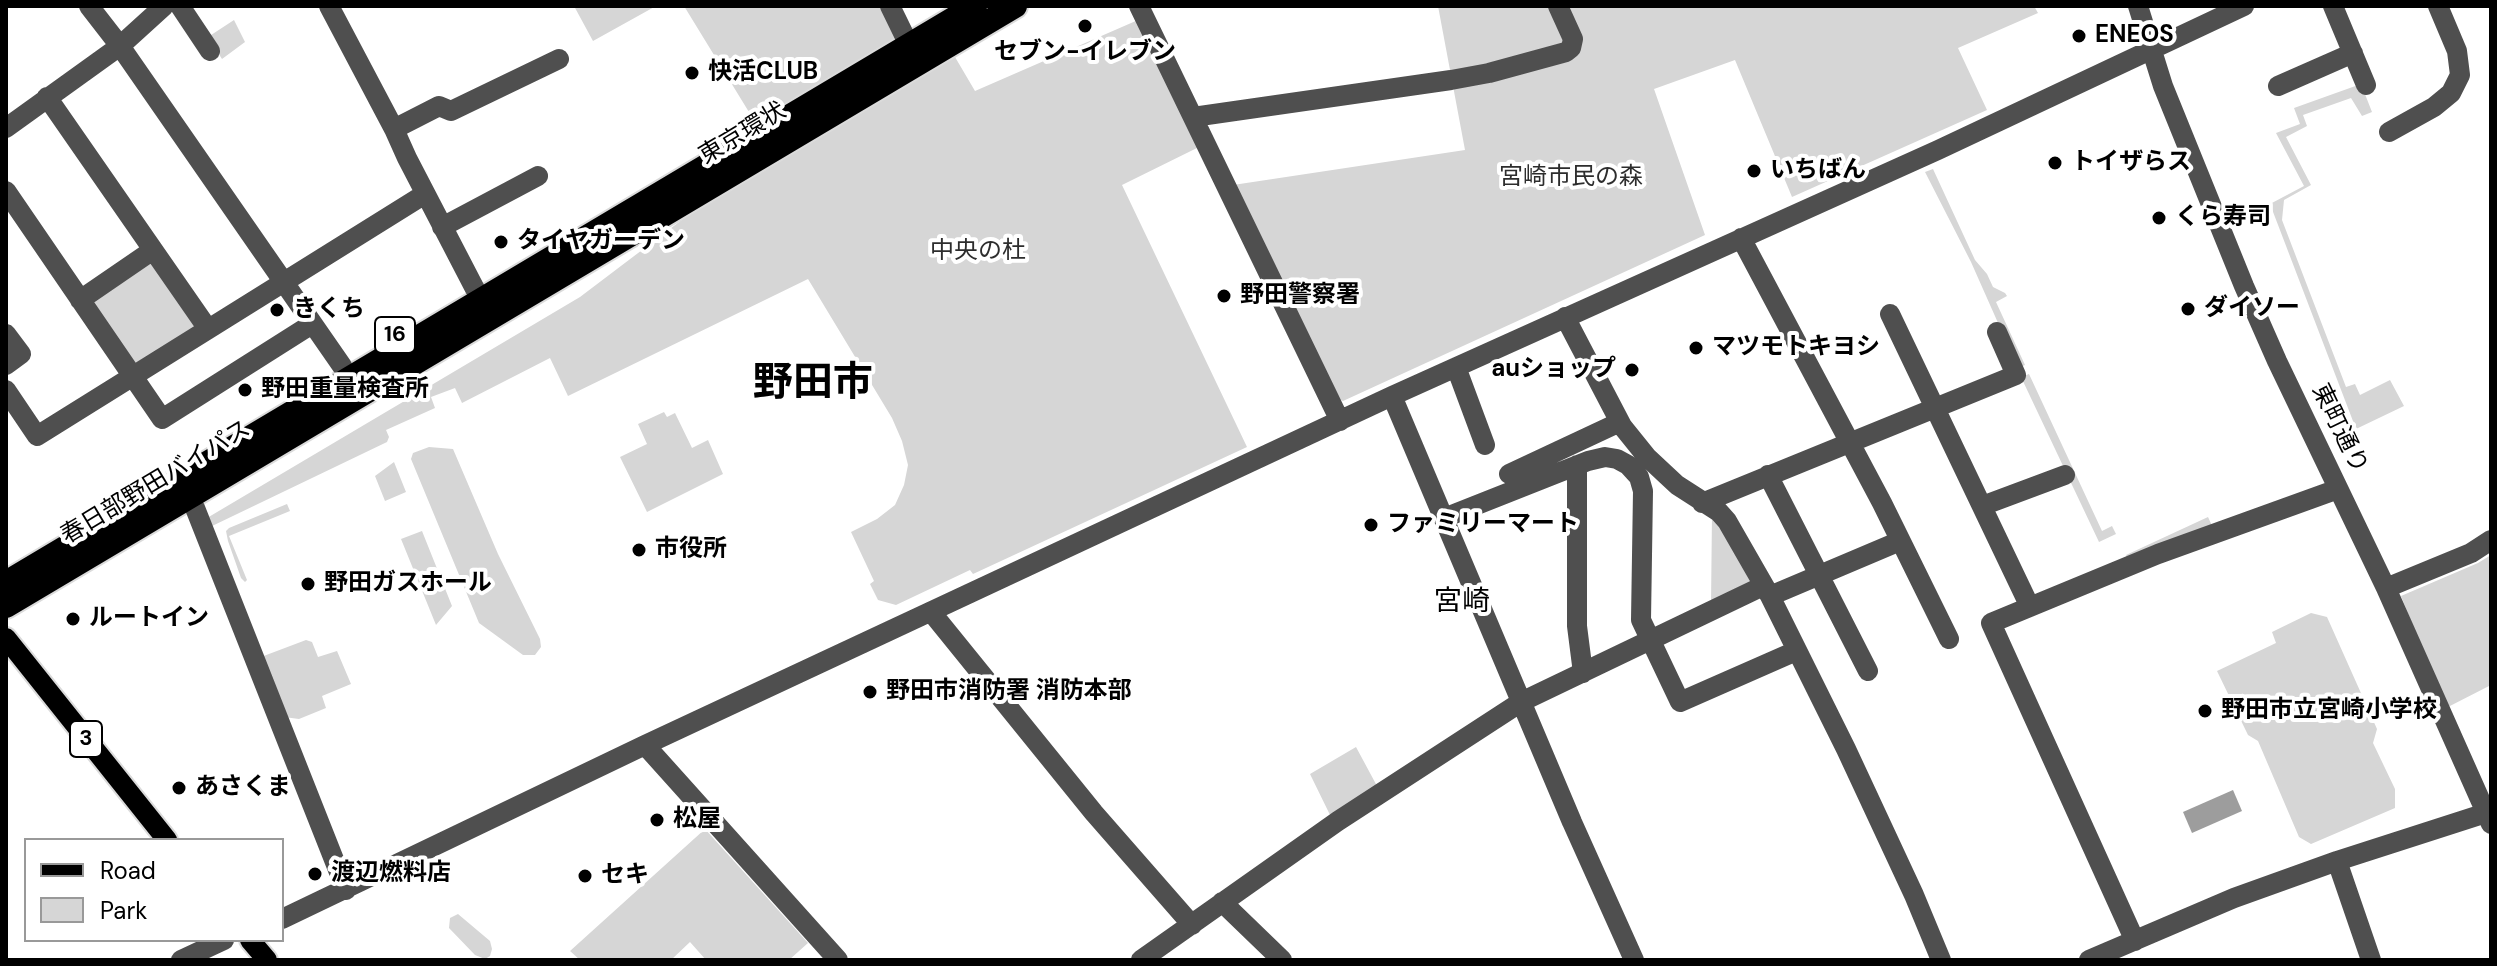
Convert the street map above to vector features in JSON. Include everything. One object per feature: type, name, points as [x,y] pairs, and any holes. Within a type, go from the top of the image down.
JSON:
[{"type":"highway","name":"東京環状","points":[[538,277],[790,117],[975,6]]},
{"type":"highway","name":"東京環状","points":[[538,277],[668,211],[1015,6]]},
{"type":"highway","name":"16","points":[[6,564],[692,161],[790,117]]},
{"type":"highway","name":"16","points":[[6,622],[565,290],[668,211]]},
{"type":"highway","name":"春日部野田バイパス","points":[[6,583],[538,277]]},
{"type":"highway","name":"春日部野田バイパス","points":[[6,606],[538,277]]},
{"type":"main road","name":"3","points":[[6,638],[165,838]]},
{"type":"main road","points":[[252,942],[267,960]]},
{"type":"street","points":[[89,6],[342,366]]},
{"type":"street","points":[[6,128],[120,46],[164,6]]},
{"type":"street","points":[[180,6],[210,51]]},
{"type":"street","points":[[329,6],[475,289]]},
{"type":"street","points":[[890,6],[909,45]]},
{"type":"street","points":[[1139,6],[1340,421]]},
{"type":"street","points":[[1193,117],[1451,80],[1566,52],[1571,48],[1573,39],[1558,6]]},
{"type":"street","name":"東町通り","points":[[2138,6],[2150,52],[2244,286],[2386,588],[2489,818]]},
{"type":"street","points":[[284,918],[645,745],[1392,396],[2150,52],[2244,6]]},
{"type":"street","points":[[2333,6],[2366,85]]},
{"type":"street","points":[[2389,132],[2434,107],[2457,85],[2460,75],[2457,51],[2438,6]]},
{"type":"street","points":[[2278,86],[2353,53]]},
{"type":"street","points":[[394,129],[439,106],[451,111],[559,59]]},
{"type":"street","points":[[47,97],[208,329]]},
{"type":"street","points":[[442,227],[538,176]]},
{"type":"street","points":[[6,191],[162,419],[312,324]]},
{"type":"street","points":[[6,390],[37,436],[425,194]]},
{"type":"street","points":[[1741,238],[1882,503],[1949,639]]},
{"type":"street","points":[[80,300],[153,250]]},
{"type":"street","points":[[1890,314],[2030,607]]},
{"type":"street","points":[[1565,317],[1620,422],[1647,457],[1677,485],[1719,512],[1727,521],[1846,749],[1941,960]]},
{"type":"street","points":[[1702,503],[2016,375],[1997,332]]},
{"type":"street","points":[[6,334],[21,354],[6,365]]},
{"type":"street","points":[[1456,367],[1485,445]]},
{"type":"street","points":[[1392,396],[1634,960]]},
{"type":"street","points":[[1509,474],[1620,422]]},
{"type":"street","points":[[1444,518],[1577,465],[1605,457],[1617,459],[1639,477],[1643,491],[1641,620],[1680,702],[1796,651]]},
{"type":"street","points":[[1577,465],[1577,626],[1583,673]]},
{"type":"street","points":[[1768,475],[1868,671]]},
{"type":"street","points":[[1982,506],[2065,475]]},
{"type":"street","points":[[2135,941],[1991,623],[2158,554],[2338,489]]},
{"type":"street","points":[[195,508],[346,890]]},
{"type":"street","points":[[2386,588],[2471,553],[2491,540]]},
{"type":"street","points":[[1141,960],[1338,821],[1521,702],[1766,591],[1818,575],[1900,541]]},
{"type":"street","points":[[932,613],[1094,813],[1192,925]]},
{"type":"street","points":[[645,745],[838,960]]},
{"type":"street","points":[[2089,960],[2234,898],[2337,861],[2489,818]]},
{"type":"street","points":[[2337,861],[2371,960]]},
{"type":"street","points":[[1222,902],[1282,960]]},
{"type":"street","points":[[181,960],[220,942]]},
{"type":"green space","points":[[574,6],[656,6],[593,41]]},
{"type":"green space","points":[[684,6],[887,6],[901,35],[789,102],[752,117]]},
{"type":"green space","name":"宮崎市民の森","points":[[1438,6],[2034,6],[2038,13],[1958,48],[1987,110],[1792,197],[1735,60],[1654,89],[1705,235],[1343,401],[1336,398],[1233,185],[1465,150]]},
{"type":"green space","points":[[234,20],[245,42],[222,59],[208,37]]},
{"type":"green space","name":"中央の杜","points":[[1138,20],[1201,146],[1122,185],[1247,447],[973,574],[970,570],[896,605],[878,600],[870,584],[874,581],[851,532],[877,519],[895,505],[908,465],[892,418],[808,279],[568,396],[550,358],[462,403],[455,388],[431,397],[435,408],[386,430],[389,437],[387,442],[210,527],[207,518],[580,297],[683,219],[955,57],[975,91]]},
{"type":"green space","points":[[2361,84],[2372,112],[2362,116],[2351,98],[2303,115],[2307,126],[2286,137],[2311,185],[2284,200],[2282,220],[2346,387],[2355,384],[2360,395],[2390,380],[2404,406],[2356,429],[2270,204],[2304,186],[2276,133],[2300,124],[2294,108]]},
{"type":"green space","points":[[1933,169],[1975,260],[1993,287],[2007,296],[1996,302],[2025,365],[2018,368],[1971,262],[1925,172]]},
{"type":"green space","points":[[154,261],[195,323],[195,330],[138,365],[131,364],[92,303]]},
{"type":"green space","points":[[2029,374],[2102,531],[2112,526],[2116,534],[2099,542],[2021,377]]},
{"type":"green space","points":[[664,412],[667,417],[675,413],[692,448],[708,440],[723,474],[647,512],[620,457],[647,444],[638,424]]},
{"type":"green space","points":[[429,447],[453,449],[498,554],[540,639],[541,647],[535,655],[523,655],[479,623],[411,459],[413,453]]},
{"type":"green space","points":[[394,462],[406,492],[385,501],[375,476]]},
{"type":"green space","points":[[287,504],[290,511],[229,536],[247,580],[245,582],[226,531]]},
{"type":"green space","points":[[1712,513],[1719,519],[1752,585],[1711,605]]},
{"type":"green space","points":[[2208,517],[2214,530],[2129,562],[2126,555]]},
{"type":"green space","points":[[422,531],[452,606],[436,625],[401,539]]},
{"type":"green space","points":[[2491,555],[2491,685],[2446,708],[2401,596]]},
{"type":"green space","points":[[2311,613],[2327,617],[2377,729],[2373,743],[2395,789],[2395,808],[2311,844],[2299,837],[2258,741],[2248,735],[2217,671],[2276,643],[2272,632]]},
{"type":"green space","points":[[306,640],[312,642],[318,657],[337,651],[351,684],[322,696],[326,708],[299,719],[284,717],[261,657]]},
{"type":"green space","points":[[1356,747],[1377,786],[1331,817],[1310,774]]},
{"type":"green space","points":[[705,829],[808,943],[789,960],[706,960],[690,942],[671,960],[580,960],[570,951]]},
{"type":"green space","points":[[458,914],[490,941],[490,956],[485,959],[475,955],[449,928],[450,918]]},
{"type":"shaded area","points":[[2233,790],[2242,811],[2192,833],[2183,812]]},
{"type":"place","name":"セブン-イレブン","points":[[1085,26]]},
{"type":"place","name":"ENEOS","points":[[2079,36]]},
{"type":"place","name":"快活CLUB","points":[[692,73]]},
{"type":"place","name":"トイザらス","points":[[2055,163]]},
{"type":"place","name":"いちばん","points":[[1754,171]]},
{"type":"place","name":"くら寿司","points":[[2159,218]]},
{"type":"place","name":"タイヤガーデン","points":[[501,242]]},
{"type":"place","name":"野田警察署","points":[[1224,296]]},
{"type":"place","name":"ダイソー","points":[[2188,309]]},
{"type":"place","name":"きくち","points":[[277,310]]},
{"type":"place","name":"マツモトキヨシ","points":[[1696,348]]},
{"type":"place","name":"auショップ","points":[[1632,370]]},
{"type":"place","name":"野田重量検査所","points":[[245,390]]},
{"type":"place","name":"ファミリーマート","points":[[1371,525]]},
{"type":"place","name":"市役所","points":[[639,550]]},
{"type":"place","name":"野田ガスホール","points":[[308,584]]},
{"type":"place","name":"ルートイン","points":[[73,619]]},
{"type":"place","name":"野田市消防署 消防本部","points":[[870,692]]},
{"type":"place","name":"野田市立宮崎小学校","points":[[2205,711]]},
{"type":"place","name":"あさくま","points":[[179,788]]},
{"type":"place","name":"松屋","points":[[657,820]]},
{"type":"place","name":"渡辺燃料店","points":[[315,874]]},
{"type":"place","name":"セキ","points":[[585,876]]},
{"type":"district","name":"野田市","points":[[813,385]]},
{"type":"district","name":"宮崎","points":[[1462,603]]}]
